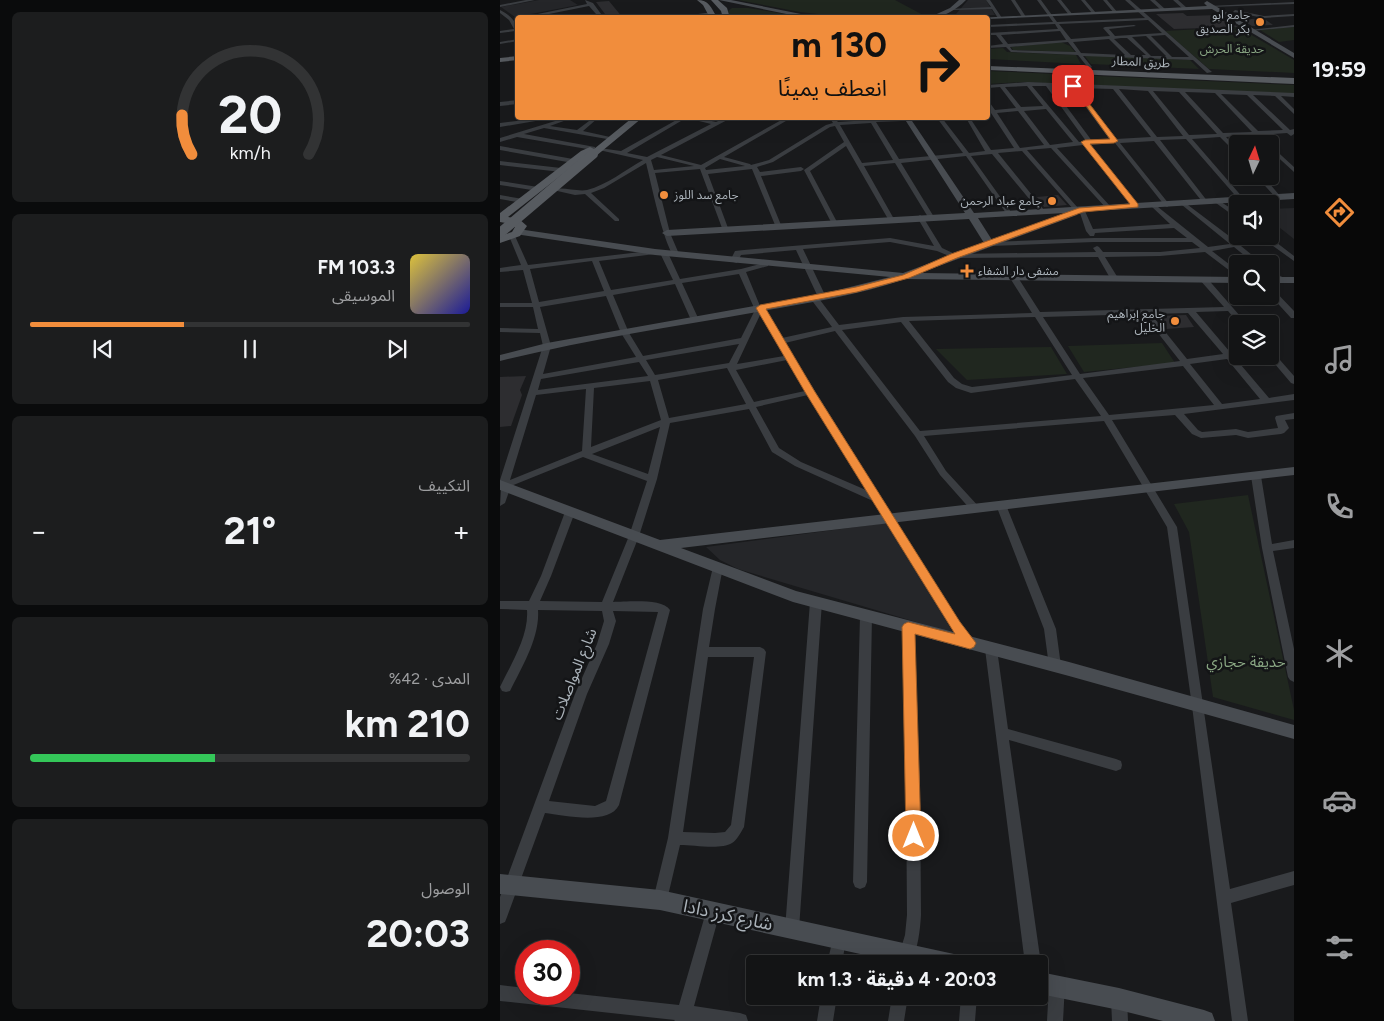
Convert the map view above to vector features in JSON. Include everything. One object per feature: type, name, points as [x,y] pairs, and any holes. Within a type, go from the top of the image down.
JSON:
[{"type":"main road","points":[[700,0],[716,15]]},
{"type":"main road","points":[[704,0],[716,10],[717,15]]},
{"type":"main road","points":[[708,0],[720,10],[718,15]]},
{"type":"main road","points":[[714,0],[724,10],[726,15]]},
{"type":"main road","points":[[722,0],[802,15]]},
{"type":"main road","points":[[1202,0],[1294,56]]},
{"type":"main road","points":[[937,15],[962,1]]},
{"type":"main road","points":[[724,10],[753,6]]},
{"type":"main road","points":[[990,18],[1212,7]]},
{"type":"main road","points":[[500,64],[515,62]]},
{"type":"main road","name":"طريق المطار","points":[[990,65],[1294,81]]},
{"type":"main road","name":"طريق المطار","points":[[1023,67],[1089,67],[1294,76]]},
{"type":"main road","points":[[622,128],[617,126],[624,120]]},
{"type":"main road","points":[[500,226],[631,120]]},
{"type":"main road","points":[[507,234],[607,137],[634,120]]},
{"type":"main road","points":[[622,128],[637,120]]},
{"type":"main road","points":[[908,120],[990,244]]},
{"type":"main road","points":[[507,234],[500,219],[573,161],[594,151]]},
{"type":"main road","points":[[507,234],[597,155],[594,151]]},
{"type":"main road","points":[[1279,198],[1294,196]]},
{"type":"main road","points":[[667,233],[970,214],[1229,201]]},
{"type":"main road","points":[[500,358],[547,346],[818,297],[906,276],[954,256],[1079,210]]},
{"type":"main road","points":[[507,234],[734,261],[906,276],[1229,280]]},
{"type":"main road","points":[[1279,280],[1294,280]]},
{"type":"main road","points":[[657,546],[1294,471]]},
{"type":"main road","points":[[503,486],[793,596],[1294,732]]},
{"type":"main road","name":"شارع كرز دادا","points":[[507,884],[660,900],[839,939],[893,955]]},
{"type":"main road","points":[[1048,984],[1119,999],[1182,1018],[1204,1021]]},
{"type":"street","points":[[500,6],[515,1],[533,0]]},
{"type":"street","points":[[586,0],[600,15]]},
{"type":"street","points":[[945,0],[962,1]]},
{"type":"street","points":[[988,0],[1000,17]]},
{"type":"street","points":[[1013,0],[1024,16]]},
{"type":"street","points":[[1039,0],[1089,67]]},
{"type":"street","points":[[1059,0],[1071,14]]},
{"type":"street","points":[[1083,0],[1094,12]]},
{"type":"street","points":[[1105,0],[1116,12]]},
{"type":"street","points":[[1127,0],[1209,72]]},
{"type":"street","points":[[1152,0],[1163,9]]},
{"type":"street","points":[[1175,0],[1185,8]]},
{"type":"street","points":[[1212,7],[1281,1],[1294,3]]},
{"type":"street","points":[[1281,1],[1293,10]]},
{"type":"street","points":[[540,15],[567,11],[591,4]]},
{"type":"street","points":[[952,8],[994,8]]},
{"type":"street","points":[[1220,11],[1293,10]]},
{"type":"street","points":[[500,11],[515,27]]},
{"type":"street","points":[[1235,11],[1294,25]]},
{"type":"street","points":[[1264,17],[1294,15]]},
{"type":"street","points":[[509,20],[515,19]]},
{"type":"street","points":[[990,26],[1149,19]]},
{"type":"street","points":[[1147,26],[1155,25]]},
{"type":"street","points":[[1251,30],[1294,25]]},
{"type":"street","points":[[1129,56],[1105,28],[1138,26]]},
{"type":"street","points":[[500,32],[515,28]]},
{"type":"street","points":[[990,34],[1062,30]]},
{"type":"street","points":[[997,33],[1011,51],[1193,59]]},
{"type":"street","points":[[990,47],[1034,45],[1090,38],[1165,34]]},
{"type":"street","points":[[1147,35],[1171,58]]},
{"type":"street","points":[[1128,36],[1150,57]]},
{"type":"street","points":[[1090,38],[1096,44]]},
{"type":"street","points":[[500,42],[515,40]]},
{"type":"street","points":[[1101,50],[1106,55]]},
{"type":"street","points":[[1028,84],[1076,143]]},
{"type":"street","points":[[990,86],[1028,84],[1294,95]]},
{"type":"street","points":[[1002,86],[1050,146],[1108,207]]},
{"type":"street","points":[[1048,86],[1087,142],[1136,206]]},
{"type":"street","points":[[1073,86],[1167,204]]},
{"type":"street","points":[[1115,88],[1206,203]]},
{"type":"street","points":[[1150,90],[1187,137],[1238,195]]},
{"type":"street","points":[[1181,91],[1229,144]]},
{"type":"street","points":[[1217,92],[1256,134]]},
{"type":"street","points":[[1248,93],[1292,133]]},
{"type":"street","points":[[1276,94],[1291,105],[1294,112]]},
{"type":"street","points":[[500,104],[515,102]]},
{"type":"street","points":[[990,112],[1046,107]]},
{"type":"street","points":[[990,112],[1021,149],[1079,210],[1099,254],[1114,278]]},
{"type":"street","points":[[500,125],[536,120]]},
{"type":"street","points":[[500,140],[563,120]]},
{"type":"street","points":[[578,132],[593,120]]},
{"type":"street","points":[[622,154],[680,120]]},
{"type":"street","points":[[701,120],[716,124]]},
{"type":"street","points":[[556,190],[575,193],[587,192],[602,187],[656,154],[724,120]]},
{"type":"street","points":[[703,169],[718,157],[784,120]]},
{"type":"street","points":[[651,172],[754,167],[771,161],[835,121],[854,120]]},
{"type":"street","points":[[873,120],[931,217]]},
{"type":"street","points":[[941,120],[968,154],[1008,212]]},
{"type":"street","points":[[969,120],[992,152],[1042,211]]},
{"type":"street","points":[[835,121],[891,219]]},
{"type":"street","points":[[544,126],[607,137]]},
{"type":"street","points":[[860,165],[1087,142],[1292,133]]},
{"type":"street","points":[[518,135],[594,151],[648,159]]},
{"type":"street","points":[[758,174],[804,170],[847,143]]},
{"type":"street","points":[[500,148],[573,161]]},
{"type":"street","points":[[656,154],[703,169]]},
{"type":"street","points":[[1279,156],[1294,170]]},
{"type":"street","points":[[718,157],[754,167],[778,225]]},
{"type":"street","points":[[648,159],[667,233],[675,254]]},
{"type":"street","points":[[771,161],[804,170],[834,222]]},
{"type":"street","points":[[501,166],[561,170]]},
{"type":"street","points":[[703,169],[725,228]]},
{"type":"street","points":[[1267,185],[1276,195]]},
{"type":"street","points":[[502,186],[538,189]]},
{"type":"street","points":[[587,192],[617,220]]},
{"type":"street","points":[[500,197],[523,200]]},
{"type":"street","points":[[1218,202],[1229,210]]},
{"type":"street","points":[[1184,204],[1229,240]]},
{"type":"street","points":[[1154,205],[1176,226],[1229,268]]},
{"type":"street","points":[[920,217],[939,249]]},
{"type":"street","points":[[1089,230],[1176,226]]},
{"type":"street","points":[[500,503],[503,486],[547,346],[526,268],[507,234]]},
{"type":"street","points":[[734,261],[740,252],[890,240],[939,249],[954,256],[1160,254],[1235,245],[1248,255]]},
{"type":"street","points":[[990,244],[1094,240],[1194,240]]},
{"type":"street","points":[[1275,245],[1294,259]]},
{"type":"street","points":[[799,248],[808,267],[818,297],[837,328],[918,434],[943,473],[975,508]]},
{"type":"street","points":[[500,270],[659,252],[695,320]]},
{"type":"street","points":[[595,260],[625,333],[653,378],[666,421]]},
{"type":"street","points":[[500,305],[536,305],[742,271],[764,264]]},
{"type":"street","points":[[742,271],[759,308],[781,341],[810,392],[890,518],[955,626],[970,643]]},
{"type":"street","points":[[1014,278],[1077,376],[1106,417],[1172,526],[1240,1021]]},
{"type":"street","points":[[1203,279],[1235,315]]},
{"type":"street","points":[[1279,301],[1294,316]]},
{"type":"street","points":[[731,367],[759,308]]},
{"type":"street","points":[[781,341],[837,328],[903,319],[1230,309]]},
{"type":"street","points":[[1191,311],[1229,356]]},
{"type":"street","points":[[1146,313],[1220,406]]},
{"type":"street","points":[[903,319],[951,380],[959,386],[972,390],[1229,356]]},
{"type":"street","points":[[500,330],[542,331]]},
{"type":"street","points":[[538,377],[745,340]]},
{"type":"street","points":[[532,393],[590,387],[790,357]]},
{"type":"street","points":[[1279,364],[1294,381]]},
{"type":"street","points":[[1237,365],[1267,401]]},
{"type":"street","points":[[731,367],[775,450],[798,464],[878,499]]},
{"type":"street","points":[[586,455],[590,387]]},
{"type":"street","points":[[503,486],[586,455],[666,421],[750,406],[810,392]]},
{"type":"street","points":[[918,434],[1178,412],[1294,397]]},
{"type":"street","points":[[1178,412],[1195,432],[1201,435],[1236,432],[1248,435],[1281,430],[1284,428],[1279,418],[1294,416]]},
{"type":"street","name":"شارع المواصلات","points":[[500,916],[507,884],[540,806],[581,694],[603,644],[610,621],[606,606],[634,536],[652,479],[666,421]]},
{"type":"street","points":[[586,455],[652,479]]},
{"type":"street","points":[[1256,476],[1267,548],[1290,639],[1294,677]]},
{"type":"street","points":[[1001,505],[1050,629],[1055,666]]},
{"type":"street","points":[[506,687],[525,647],[533,618],[532,606],[546,576],[570,512]]},
{"type":"street","points":[[1267,548],[1294,544]]},
{"type":"street","points":[[660,900],[675,838],[718,567]]},
{"type":"street","points":[[792,929],[816,602]]},
{"type":"street","points":[[500,605],[658,607],[664,610],[612,805],[604,810],[595,812],[540,806]]},
{"type":"street","points":[[860,882],[866,616]]},
{"type":"street","points":[[907,955],[914,915],[913,784],[908,627]]},
{"type":"street","points":[[991,649],[1032,955]]},
{"type":"street","points":[[675,838],[715,840],[729,838],[737,828],[760,652],[703,652]]},
{"type":"street","points":[[1001,732],[1116,764]]},
{"type":"street","points":[[1224,898],[1294,878]]},
{"type":"street","points":[[683,1017],[713,912]]},
{"type":"street","points":[[836,955],[839,939]]},
{"type":"street","points":[[1048,984],[1055,1021]]},
{"type":"street","points":[[500,993],[683,1017],[740,1021]]},
{"type":"street","points":[[1119,999],[1120,1021]]},
{"type":"street","points":[[825,1021],[828,1005]]},
{"type":"street","points":[[896,1021],[899,1005]]},
{"type":"street","points":[[967,1021],[968,1005]]},
{"type":"shaded area","points":[[539,0],[570,0],[578,5],[526,15],[515,15],[515,17],[501,7]]},
{"type":"shaded area","points":[[968,0],[986,0],[995,15],[960,15],[956,14]]},
{"type":"shaded area","points":[[1294,208],[1294,239],[1279,227],[1279,209]]},
{"type":"shaded area","points":[[886,523],[919,572],[952,631],[943,630],[738,569],[720,560],[706,547]]},
{"type":"green space","points":[[738,0],[895,0],[923,15],[826,15]]},
{"type":"green space","points":[[732,8],[748,8],[791,15],[729,15],[728,11]]},
{"type":"green space","name":"حديقة الحرش","points":[[1238,27],[1294,60],[1294,73],[1209,69],[1165,31]]},
{"type":"green space","points":[[1294,27],[1294,40],[1279,42],[1260,30]]},
{"type":"green space","points":[[1061,42],[1070,46],[1075,52],[1013,50],[1011,47]]},
{"type":"green space","points":[[1003,48],[1007,52],[1076,55],[1081,64],[990,59],[990,49]]},
{"type":"green space","points":[[1084,55],[1190,60],[1199,69],[1091,64]]},
{"type":"green space","points":[[990,71],[1294,85],[1294,94],[1023,82],[990,84]]},
{"type":"green space","points":[[1162,343],[1175,363],[1084,372],[1068,346]]},
{"type":"green space","points":[[1051,347],[1067,374],[967,380],[936,349]]},
{"type":"green space","name":"حديقة حجازي","points":[[1248,495],[1294,710],[1294,720],[1213,697],[1189,532],[1174,504]]},
{"type":"building","points":[[609,1],[621,15],[606,15],[596,2]]},
{"type":"building","points":[[1183,13],[1187,16],[1218,15],[1238,27],[1174,29],[1156,14]]},
{"type":"building","name":"جامع ابو بكر الصديق","points":[[1239,18],[1266,20],[1273,25],[1252,26]]},
{"type":"building","name":"جامع عباد الرحمن","points":[[1058,195],[1067,205],[1044,207],[1037,197]]},
{"type":"building","name":"جامع إبراهيم الخليل","points":[[1186,315],[1194,327],[1166,329],[1157,316]]},
{"type":"building","points":[[526,376],[520,390],[522,395],[511,426],[500,427],[500,377]]},
{"type":"place","name":"جامع ابو بكر الصديق","points":[[1260,22]]},
{"type":"place","name":"جامع سد اللوز","points":[[664,195]]},
{"type":"place","name":"جامع عباد الرحمن","points":[[1052,201]]},
{"type":"place","name":"مشفى دار الشفاء","points":[[967,271]]},
{"type":"place","name":"جامع إبراهيم الخليل","points":[[1175,321]]},
{"type":"route","points":[[914,836],[908,627],[970,643],[955,626],[760,308],[857,290],[884,283],[1082,210],[1136,206],[1085,142],[1114,141],[1073,86]]}]
